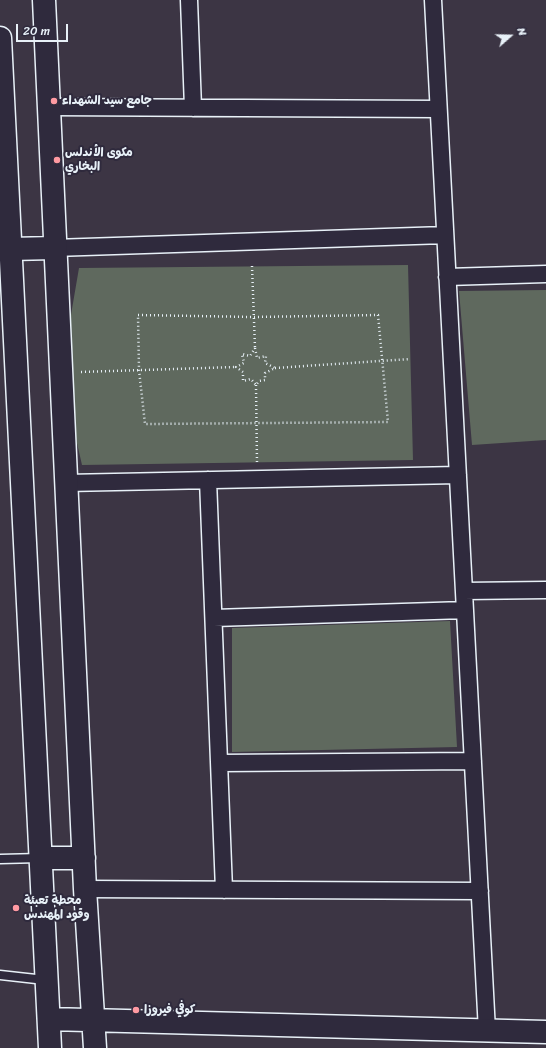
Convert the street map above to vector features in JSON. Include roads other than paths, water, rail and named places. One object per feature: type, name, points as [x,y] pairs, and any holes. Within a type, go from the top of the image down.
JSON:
[{"type":"main road","points":[[44,0],[54,248],[85,889],[96,1048]]},
{"type":"main road","points":[[0,38],[5,248],[48,980],[50,1048]]},
{"type":"main road","points":[[5,248],[54,248]]},
{"type":"main road","points":[[41,858],[84,858]]},
{"type":"main road","points":[[50,1019],[546,1032]]},
{"type":"street","points":[[189,0],[194,108]]},
{"type":"street","points":[[433,0],[487,1031]]},
{"type":"street","points":[[49,107],[438,109]]},
{"type":"street","points":[[54,248],[445,235]]},
{"type":"street","points":[[447,277],[546,274]]},
{"type":"street","points":[[66,483],[458,475]]},
{"type":"street","points":[[208,480],[224,890]]},
{"type":"street","points":[[464,591],[546,590]]},
{"type":"street","points":[[214,618],[465,610]]},
{"type":"street","points":[[220,763],[473,761]]},
{"type":"street","points":[[85,889],[480,891]]},
{"type":"lane","points":[[0,860],[41,858]]},
{"type":"lane","points":[[0,975],[48,980]]},
{"type":"place","name":"جامع سيد الشهداء","points":[[54,101]]},
{"type":"place","name":"مكوى الأندلس البخاري","points":[[57,160]]},
{"type":"place","name":"محطة تعبئة وقود المهندس","points":[[16,908]]},
{"type":"place","name":"كوفي فيروزا","points":[[136,1010]]}]
